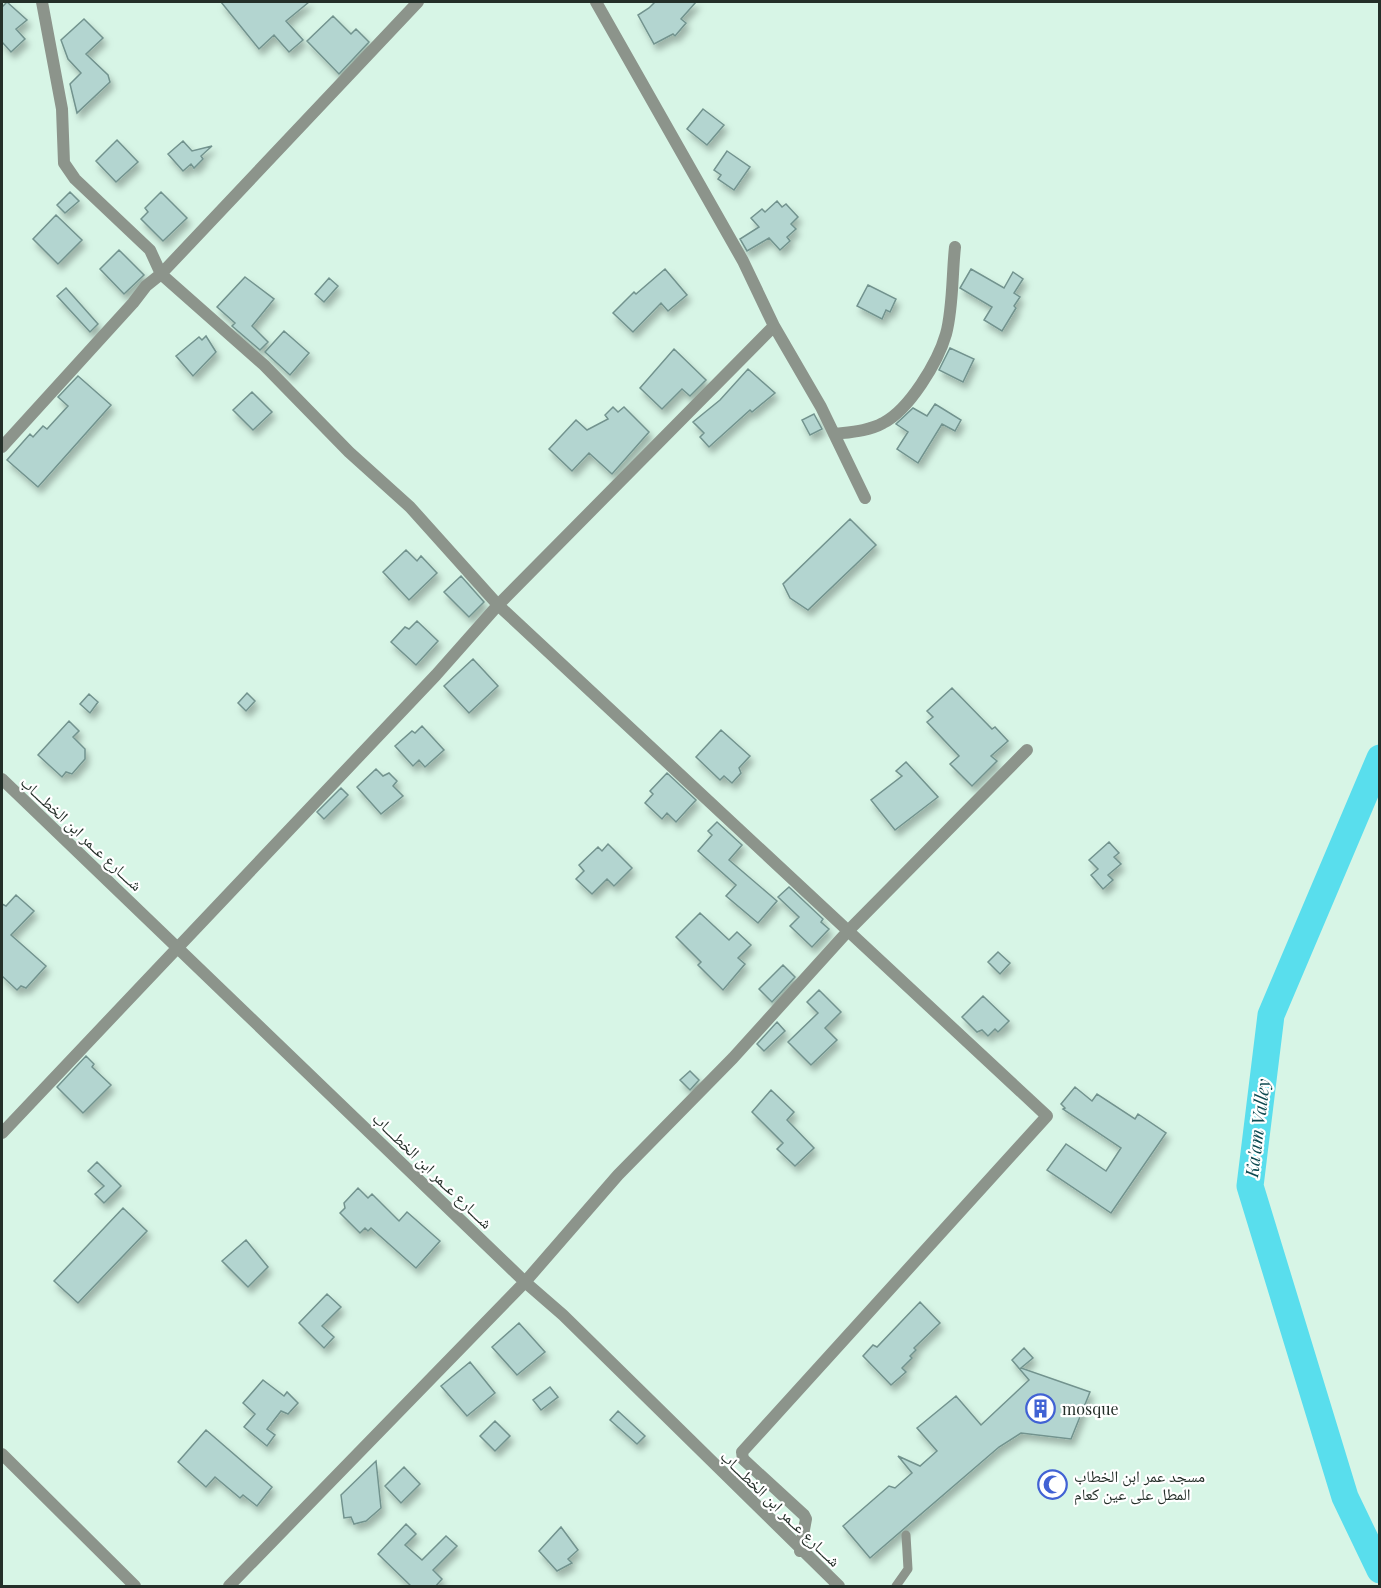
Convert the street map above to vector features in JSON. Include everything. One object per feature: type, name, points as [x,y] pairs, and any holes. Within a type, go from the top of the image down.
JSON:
[{"type":"street","points":[[42,2],[62,109],[64,164],[75,179],[150,250],[161,274],[264,365],[349,452],[410,507],[498,605],[1047,1116],[742,1452],[743,1459],[804,1515],[806,1519],[800,1551]]},
{"type":"street","points":[[2,447],[146,286],[161,274],[418,2]]},
{"type":"street","points":[[596,2],[743,261],[774,326],[834,434],[865,498]]},
{"type":"street","points":[[834,434],[859,431],[884,423],[907,403],[926,377],[946,334],[955,247]]},
{"type":"street","points":[[2,1133],[436,675],[498,605],[774,326]]},
{"type":"street","points":[[229,1587],[525,1282],[618,1175],[733,1058],[848,931],[1027,750]]},
{"type":"street","name":"شــــارع عــمر ابن الخطــــاب","points":[[2,779],[525,1282],[563,1315],[839,1587]]},
{"type":"street","points":[[2,1454],[135,1587]]},
{"type":"lane","points":[[896,1587],[908,1569],[906,1535]]},
{"type":"building","points":[[7,2],[27,20],[16,29],[25,39],[11,52],[2,42],[2,7]]},
{"type":"building","points":[[221,2],[309,2],[286,21],[303,40],[289,52],[274,35],[259,49]]},
{"type":"building","points":[[655,2],[696,2],[681,19],[686,23],[675,36],[673,34],[654,44],[638,15]]},
{"type":"building","points":[[333,16],[351,34],[356,29],[369,42],[339,74],[307,41]]},
{"type":"building","points":[[84,19],[103,38],[86,54],[108,75],[110,82],[77,113],[70,84],[81,73],[68,59],[61,40]]},
{"type":"building","points":[[703,109],[724,125],[707,145],[687,129]]},
{"type":"building","points":[[117,140],[138,162],[116,182],[96,161]]},
{"type":"building","points":[[183,141],[192,151],[212,146],[201,156],[203,159],[194,168],[191,164],[183,171],[168,154]]},
{"type":"building","points":[[727,151],[750,167],[734,190],[718,179],[721,175],[714,170]]},
{"type":"building","points":[[70,192],[79,201],[65,213],[57,205]]},
{"type":"building","points":[[161,192],[187,218],[163,241],[141,219],[148,212],[145,208]]},
{"type":"building","points":[[777,201],[782,207],[786,204],[798,217],[791,224],[796,229],[787,237],[790,241],[780,250],[769,238],[747,251],[740,239],[759,227],[751,218],[762,209],[765,212]]},
{"type":"building","points":[[56,215],[82,240],[58,264],[33,239]]},
{"type":"building","points":[[119,250],[144,275],[124,294],[100,269]]},
{"type":"building","points":[[665,269],[687,295],[668,311],[661,303],[633,332],[613,313],[634,292],[636,294]]},
{"type":"building","points":[[971,269],[1004,288],[1013,272],[1023,279],[1014,293],[1020,297],[1014,306],[1016,308],[1002,331],[984,320],[992,307],[960,288]]},
{"type":"building","points":[[245,277],[274,299],[252,326],[268,342],[260,350],[232,326],[235,323],[217,307]]},
{"type":"building","points":[[329,278],[338,286],[324,302],[315,294]]},
{"type":"building","points":[[868,285],[896,299],[890,312],[886,310],[882,319],[857,306]]},
{"type":"building","points":[[66,288],[98,324],[90,332],[57,296]]},
{"type":"building","points":[[284,331],[309,353],[290,375],[265,352]]},
{"type":"building","points":[[206,336],[216,352],[193,376],[176,356],[199,337],[202,340]]},
{"type":"building","points":[[950,348],[974,359],[963,382],[939,370]]},
{"type":"building","points":[[674,349],[706,380],[690,396],[682,389],[662,409],[640,388]]},
{"type":"building","points":[[748,369],[775,393],[752,412],[750,410],[709,447],[700,437],[704,433],[693,422],[720,400]]},
{"type":"building","points":[[78,376],[111,405],[38,487],[7,460],[30,434],[33,437],[43,426],[47,429],[68,406],[58,397]]},
{"type":"building","points":[[252,392],[272,412],[253,430],[233,410]]},
{"type":"building","points":[[935,404],[961,420],[955,431],[942,424],[918,463],[897,449],[908,432],[896,424],[913,408],[927,416]]},
{"type":"building","points":[[613,407],[618,412],[624,407],[649,432],[612,474],[589,453],[572,471],[549,449],[576,420],[587,430],[608,419],[605,415]]},
{"type":"building","points":[[814,414],[822,429],[810,435],[802,420]]},
{"type":"building","points":[[850,519],[876,545],[808,610],[790,598],[783,584]]},
{"type":"building","points":[[406,550],[417,561],[421,556],[437,573],[409,600],[383,572]]},
{"type":"building","points":[[461,576],[484,602],[469,617],[444,592]]},
{"type":"building","points":[[417,621],[438,641],[416,665],[391,642],[405,627],[409,629]]},
{"type":"building","points":[[473,659],[498,686],[469,713],[444,686]]},
{"type":"building","points":[[952,688],[992,729],[995,727],[1008,741],[991,756],[997,761],[972,786],[950,764],[959,756],[927,722],[933,717],[927,711]]},
{"type":"building","points":[[247,693],[255,701],[246,711],[238,703]]},
{"type":"building","points":[[89,694],[98,702],[90,713],[80,704]]},
{"type":"building","points":[[69,721],[79,731],[73,737],[85,749],[85,759],[72,774],[66,772],[62,777],[38,755]]},
{"type":"building","points":[[422,726],[444,750],[425,767],[419,760],[413,766],[395,746],[412,731],[415,733]]},
{"type":"building","points":[[721,730],[750,756],[739,768],[741,773],[732,783],[724,776],[720,780],[696,757]]},
{"type":"building","points":[[906,762],[938,797],[895,830],[871,800],[902,776],[896,771]]},
{"type":"building","points":[[376,769],[383,776],[389,773],[397,781],[393,786],[403,796],[381,814],[357,787]]},
{"type":"building","points":[[667,773],[696,800],[676,822],[667,813],[662,819],[645,803],[653,794],[650,791]]},
{"type":"building","points":[[341,788],[348,795],[324,819],[317,812]]},
{"type":"building","points":[[717,822],[742,845],[729,860],[777,901],[758,923],[726,896],[736,885],[698,851],[712,835],[708,831]]},
{"type":"building","points":[[1109,842],[1119,853],[1114,857],[1121,864],[1108,875],[1113,880],[1103,889],[1091,875],[1098,869],[1089,860]]},
{"type":"building","points":[[608,844],[632,868],[614,886],[607,879],[592,894],[576,879],[584,871],[579,865],[598,847],[602,851]]},
{"type":"building","points":[[789,887],[823,919],[821,922],[829,929],[812,947],[790,926],[799,917],[778,897]]},
{"type":"building","points":[[16,895],[34,911],[11,935],[46,966],[26,988],[21,986],[17,990],[2,976],[2,904],[6,906]]},
{"type":"building","points":[[700,913],[729,940],[737,932],[751,945],[738,958],[745,964],[723,990],[698,965],[701,962],[676,937]]},
{"type":"building","points":[[998,952],[1010,963],[1000,974],[988,962]]},
{"type":"building","points":[[783,965],[795,977],[772,1002],[759,989]]},
{"type":"building","points":[[819,990],[841,1012],[825,1028],[837,1040],[811,1065],[788,1042],[818,1013],[807,1002]]},
{"type":"building","points":[[983,996],[1009,1021],[998,1032],[995,1029],[988,1036],[982,1030],[977,1032],[962,1017]]},
{"type":"building","points":[[777,1022],[785,1031],[764,1051],[757,1044]]},
{"type":"building","points":[[86,1056],[94,1064],[92,1067],[111,1085],[83,1113],[57,1087]]},
{"type":"building","points":[[690,1071],[699,1080],[690,1090],[680,1080]]},
{"type":"building","points":[[1075,1087],[1092,1101],[1097,1094],[1135,1119],[1138,1114],[1166,1133],[1111,1213],[1047,1170],[1066,1144],[1106,1171],[1121,1148],[1063,1109],[1065,1108],[1061,1104]]},
{"type":"building","points":[[771,1090],[794,1112],[787,1120],[814,1148],[795,1166],[777,1149],[783,1143],[752,1112]]},
{"type":"building","points":[[97,1162],[121,1186],[104,1203],[95,1194],[104,1186],[88,1171]]},
{"type":"building","points":[[358,1188],[368,1198],[372,1194],[399,1221],[407,1212],[440,1241],[416,1268],[371,1228],[368,1231],[365,1228],[360,1233],[340,1213],[345,1208],[344,1203]]},
{"type":"building","points":[[123,1208],[147,1231],[78,1303],[54,1281]]},
{"type":"building","points":[[246,1240],[268,1267],[248,1287],[222,1261]]},
{"type":"building","points":[[327,1294],[341,1307],[322,1326],[334,1337],[324,1348],[299,1323]]},
{"type":"building","points":[[920,1302],[940,1323],[914,1348],[916,1350],[910,1356],[912,1358],[902,1368],[906,1372],[891,1385],[863,1356],[873,1345],[877,1347]]},
{"type":"building","points":[[519,1323],[545,1352],[517,1375],[492,1347]]},
{"type":"building","points":[[1024,1348],[1033,1358],[1021,1368],[1090,1392],[1071,1439],[1021,1433],[999,1447],[870,1558],[843,1526],[889,1486],[895,1488],[912,1473],[898,1456],[920,1466],[937,1451],[917,1428],[956,1396],[981,1425],[1029,1380],[1012,1360]]},
{"type":"building","points":[[470,1362],[495,1393],[467,1416],[441,1386]]},
{"type":"building","points":[[263,1380],[284,1396],[287,1392],[298,1403],[288,1414],[281,1411],[267,1429],[275,1435],[267,1446],[244,1427],[255,1414],[243,1403]]},
{"type":"building","points":[[550,1387],[558,1397],[541,1410],[533,1400]]},
{"type":"building","points":[[618,1411],[645,1436],[637,1444],[610,1420]]},
{"type":"building","points":[[495,1421],[510,1436],[495,1451],[480,1436]]},
{"type":"building","points":[[206,1430],[272,1487],[257,1506],[243,1495],[240,1498],[215,1477],[206,1487],[178,1462]]},
{"type":"building","points":[[376,1461],[381,1508],[366,1521],[354,1524],[351,1517],[344,1518],[341,1495]]},
{"type":"building","points":[[404,1467],[420,1484],[401,1503],[385,1486]]},
{"type":"building","points":[[406,1524],[416,1534],[405,1545],[422,1560],[446,1536],[457,1546],[433,1570],[442,1579],[435,1587],[412,1587],[378,1554]]},
{"type":"building","points":[[561,1527],[578,1550],[568,1559],[572,1563],[557,1571],[539,1551]]},
{"type":"waterway","name":"Ka'am Valley","points":[[1380,758],[1271,1015],[1250,1186],[1345,1497],[1380,1570]]},
{"type":"place","name":"mosque","points":[[1041,1408]]},
{"type":"place","name":"مسجد عمر ابن الخطاب المطل على عين كعام","points":[[1053,1484]]}]
